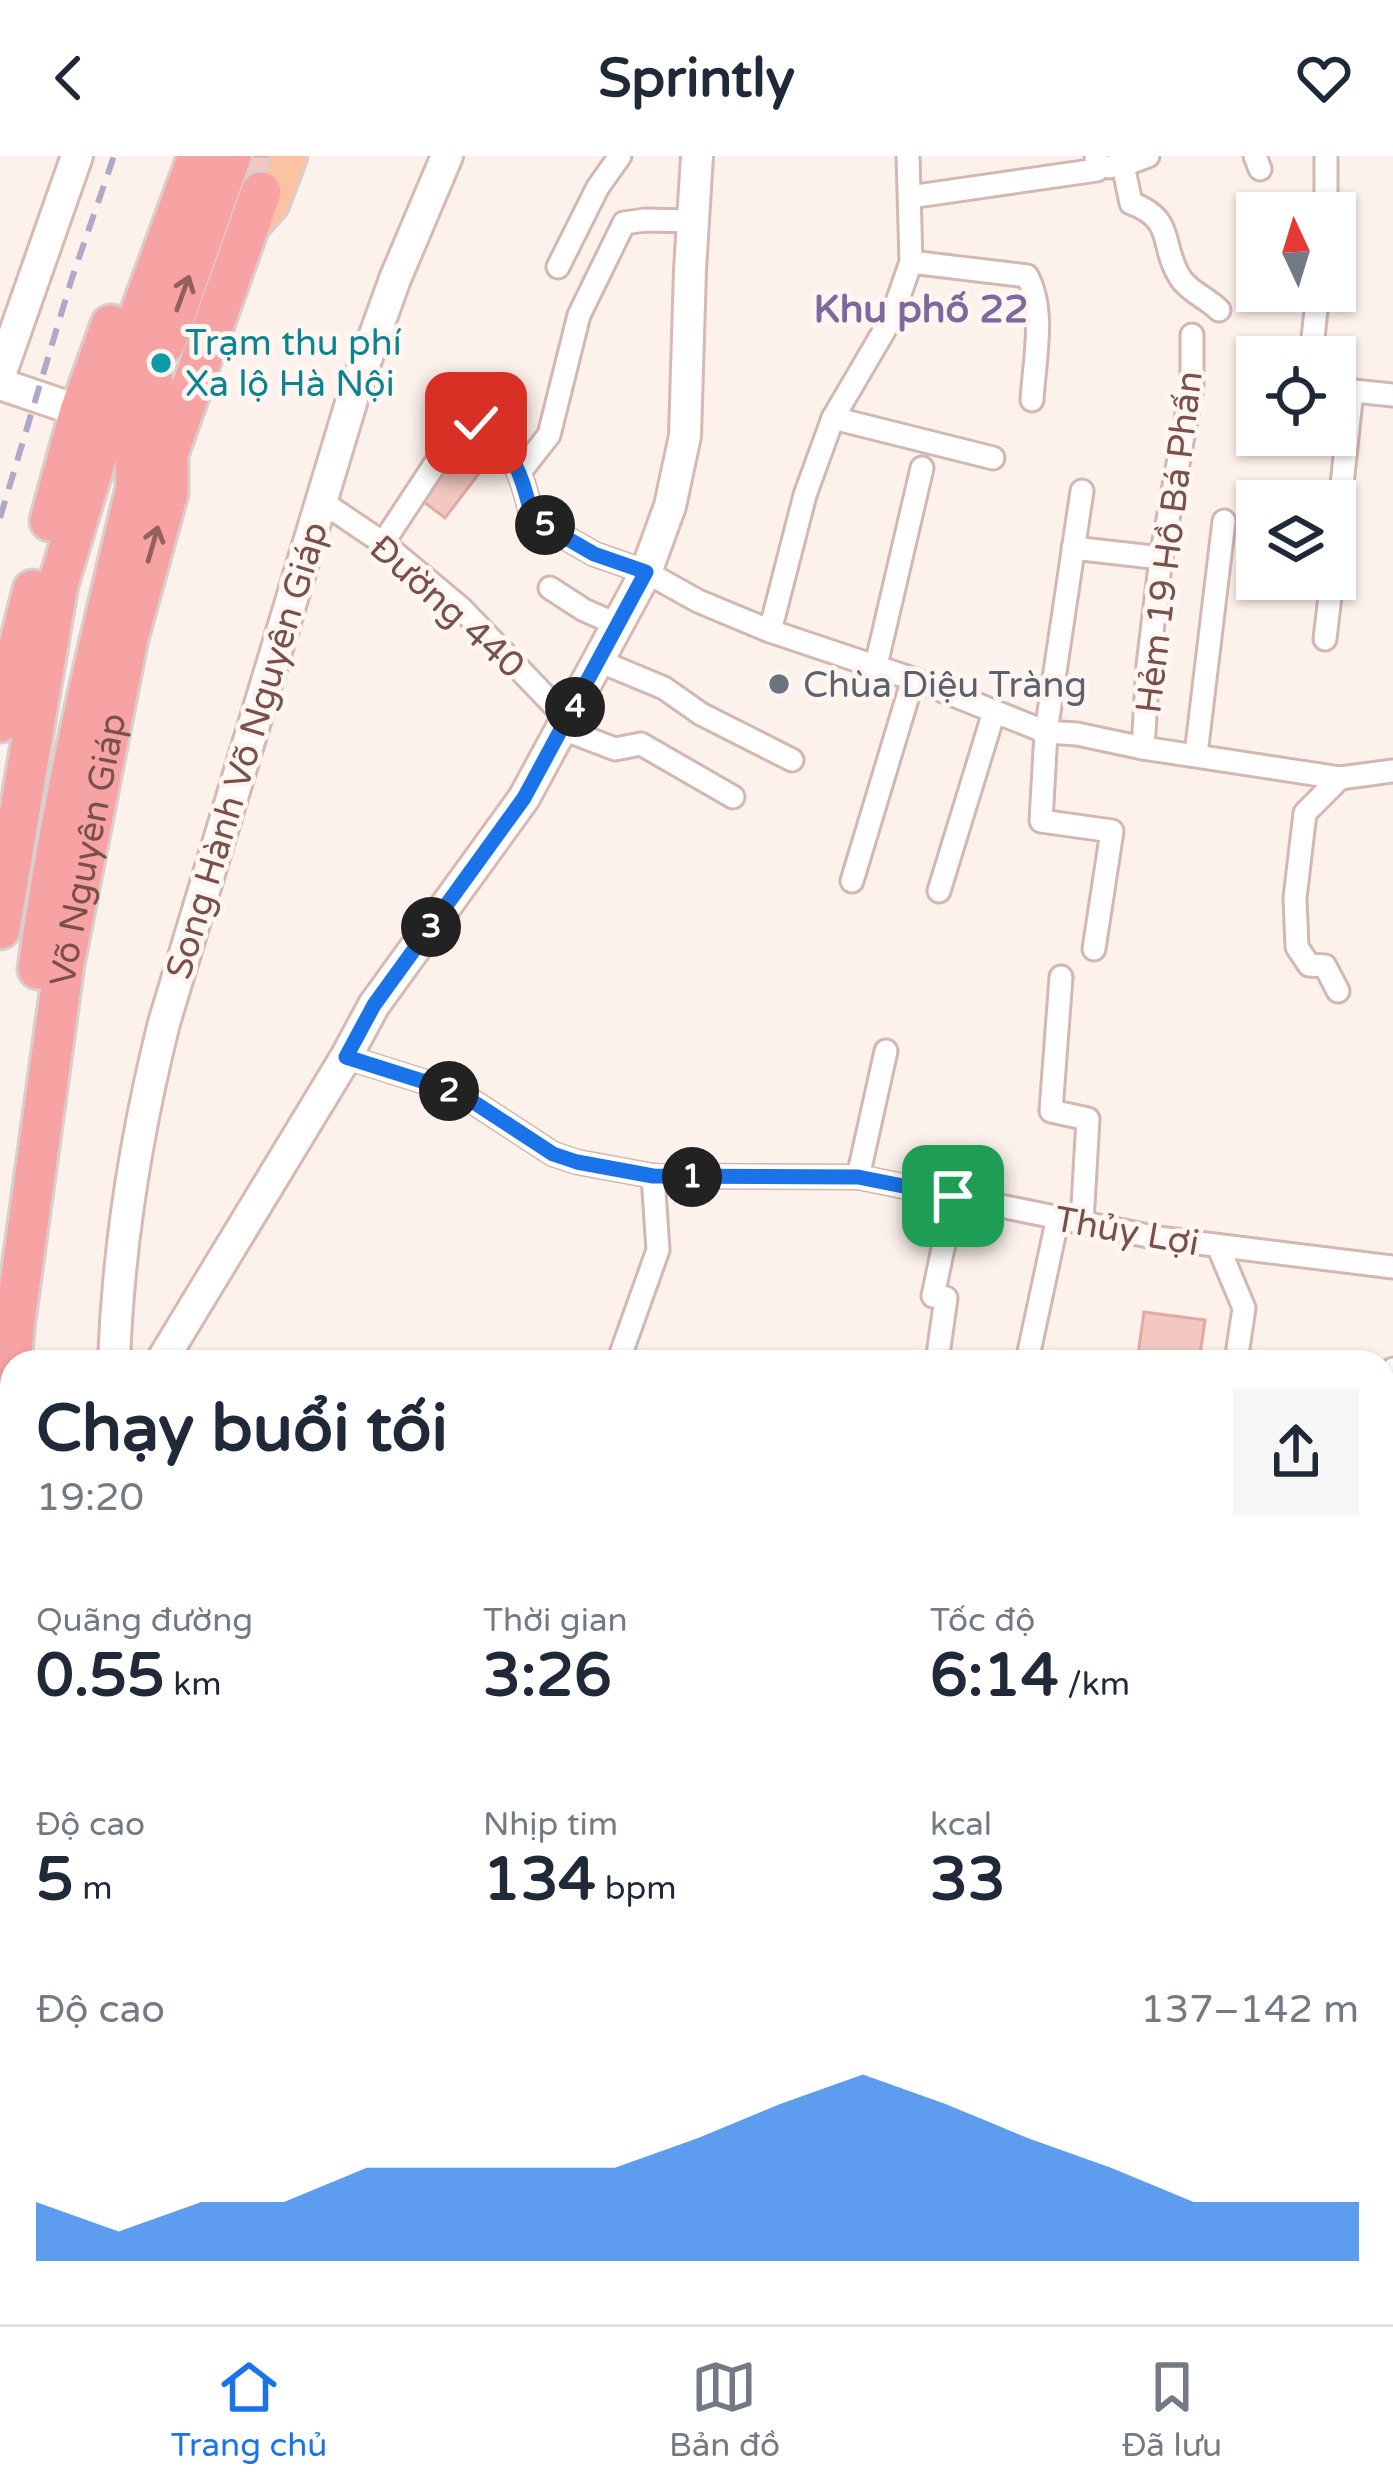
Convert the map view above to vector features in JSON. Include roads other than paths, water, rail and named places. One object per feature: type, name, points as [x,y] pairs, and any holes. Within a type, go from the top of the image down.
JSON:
[{"type":"highway","name":"Võ Nguyên Giáp","points":[[0,929],[17,681],[45,539],[80,411],[171,156]]},
{"type":"highway","name":"Võ Nguyên Giáp","points":[[0,722],[58,584],[142,308],[198,156]]},
{"type":"highway","name":"Võ Nguyên Giáp","points":[[0,1289],[45,916],[136,488],[135,444],[231,156]]},
{"type":"highway","name":"Võ Nguyên Giáp","points":[[12,1350],[64,964],[128,638],[168,493],[168,454],[262,192]]},
{"type":"highway","points":[[136,488],[168,454]]},
{"type":"highway","points":[[45,539],[58,584]]},
{"type":"highway","points":[[0,737],[17,681]]},
{"type":"main road","points":[[0,374],[77,156]]},
{"type":"main road","name":"Võ Nguyên Giáp","points":[[247,232],[272,204],[290,156]]},
{"type":"main road","name":"Song Hành Võ Nguyên Giáp","points":[[115,1350],[127,1202],[164,1023],[321,501],[382,316],[448,156]]},
{"type":"main road","points":[[168,1350],[374,1005],[524,798],[646,572],[670,506],[685,436],[697,156]]},
{"type":"main road","points":[[0,384],[80,411]]},
{"type":"street","points":[[558,267],[598,188],[620,156]]},
{"type":"street","points":[[770,631],[805,495],[833,418],[891,319],[911,262],[908,156]]},
{"type":"street","points":[[910,196],[1096,163],[1123,165],[1148,156]]},
{"type":"street","points":[[1326,156],[1326,192]]},
{"type":"street","points":[[1123,165],[1131,203],[1154,213],[1180,278],[1219,310]]},
{"type":"street","points":[[520,472],[549,435],[579,315],[624,223],[692,220]]},
{"type":"street","points":[[911,262],[1016,273],[1030,279],[1036,305],[1032,400]]},
{"type":"street","name":"Hẻm 19 Hồ Bá Phấn","points":[[1143,748],[1161,558],[1192,386],[1192,335]]},
{"type":"street","points":[[1356,391],[1393,395]]},
{"type":"street","points":[[833,418],[993,458]]},
{"type":"street","points":[[383,543],[437,461],[476,423],[507,451],[520,472],[532,518],[594,554],[646,572],[698,601],[770,631],[876,665],[1046,732],[1340,778],[1393,771]]},
{"type":"street","points":[[876,665],[922,468]]},
{"type":"street","points":[[1082,491],[1046,732],[1041,821],[1112,831],[1094,949]]},
{"type":"street","name":"Đường 440","points":[[321,501],[383,543],[461,608],[565,725]]},
{"type":"street","points":[[1196,754],[1224,521]]},
{"type":"street","points":[[1073,548],[1161,558]]},
{"type":"street","points":[[550,589],[618,625]]},
{"type":"street","points":[[1325,639],[1330,600]]},
{"type":"street","points":[[599,661],[664,688],[701,714],[792,760]]},
{"type":"street","points":[[852,881],[913,679]]},
{"type":"street","points":[[939,891],[994,712]]},
{"type":"street","points":[[565,725],[615,749],[641,744],[733,797]]},
{"type":"street","points":[[1337,991],[1325,967],[1309,965],[1297,947],[1294,898],[1305,813],[1340,778]]},
{"type":"street","points":[[1061,977],[1051,1111],[1088,1119],[1082,1222]]},
{"type":"street","points":[[858,1177],[886,1051]]},
{"type":"street","name":"Thủy Lợi","points":[[346,1057],[458,1095],[553,1154],[577,1162],[653,1176],[858,1177],[1158,1238],[1393,1267]]},
{"type":"street","points":[[622,1350],[658,1250],[653,1176]]},
{"type":"street","points":[[939,1350],[946,1298],[933,1296],[953,1196]]},
{"type":"street","points":[[1029,1350],[1058,1217]]},
{"type":"street","points":[[1218,1246],[1244,1309],[1239,1350]]},
{"type":"railway","points":[[0,518],[114,156]]},
{"type":"place","name":"Trạm thu phí Xa lộ Hà Nội","points":[[161,363]]},
{"type":"place","name":"Chùa Diệu Tràng","points":[[779,684]]},
{"type":"district","name":"Khu phố 22","points":[[921,308]]}]
